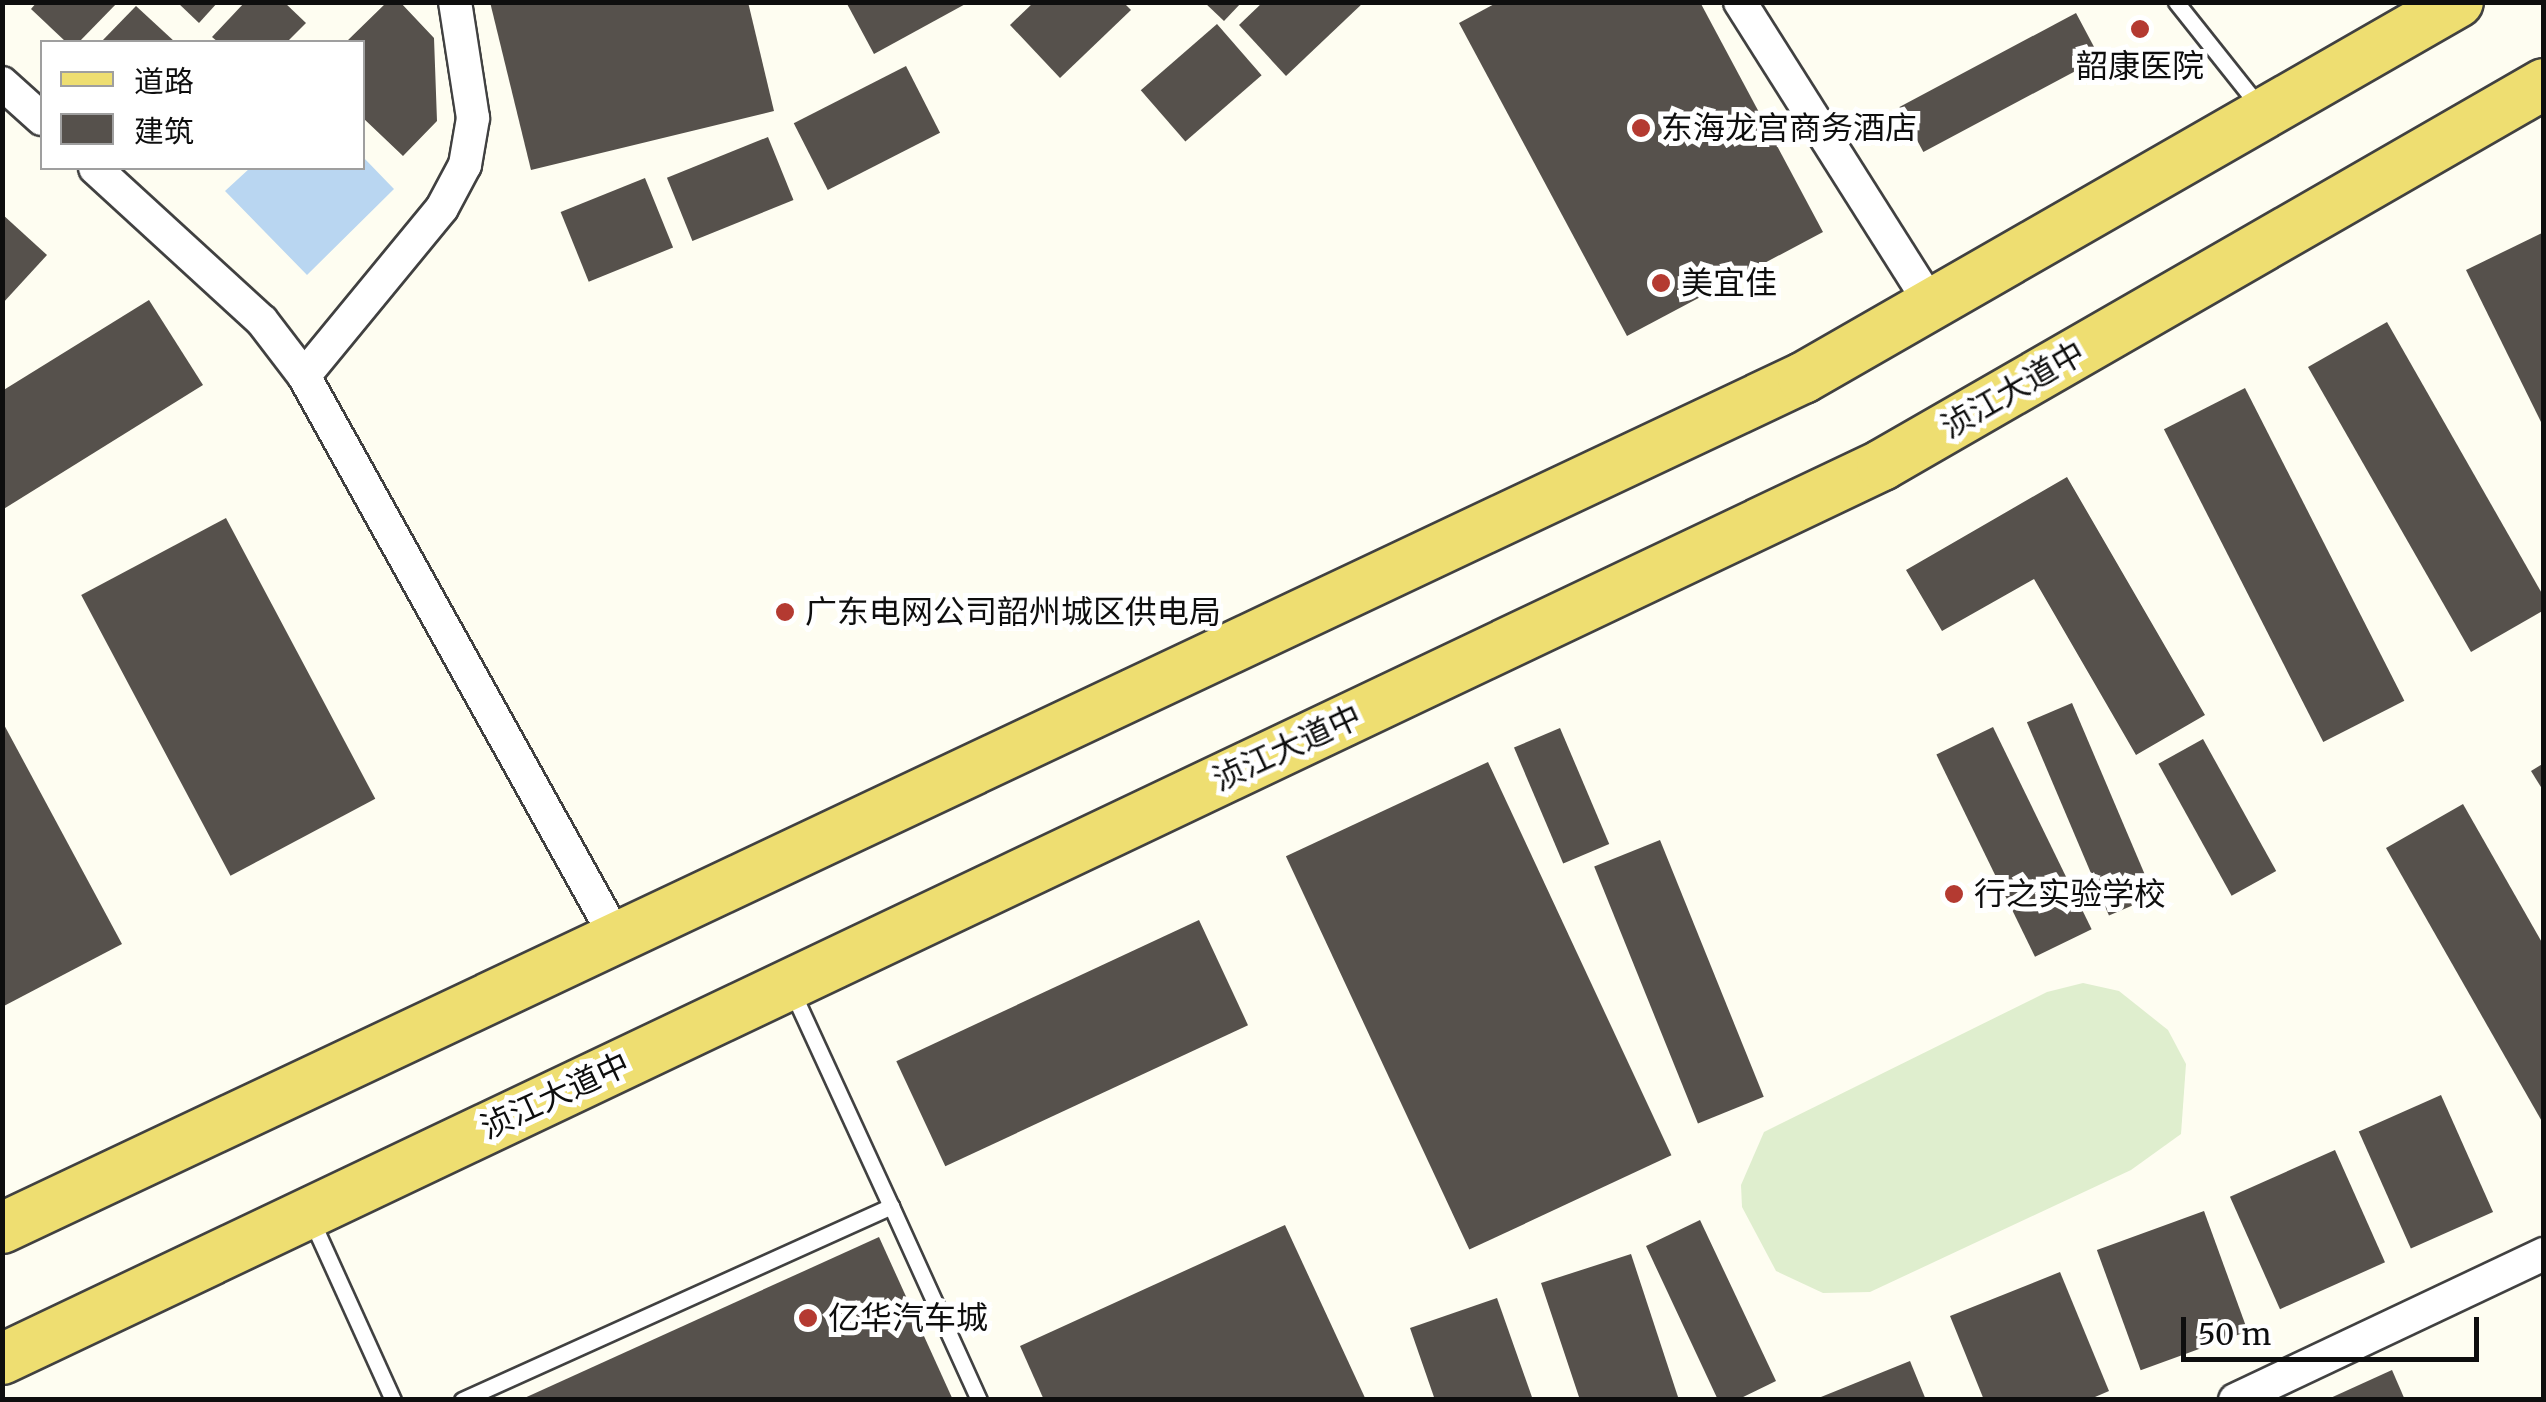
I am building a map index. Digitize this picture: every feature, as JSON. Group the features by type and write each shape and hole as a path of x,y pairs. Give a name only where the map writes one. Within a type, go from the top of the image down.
{"main road":[{"path":"2,1228 1804,378 2458,2"},
{"name":"浈江大道中","path":"2,1360 1882,465 2544,84"}],"street":[{"path":"304,376 442,208 465,165 473,118 455,2"},
{"path":"1740,2 1931,304"},
{"path":"2,82 40,117"},
{"path":"97,170 262,321 304,376 616,937"},
{"path":"2235,1400 2544,1254"}],"lane":[{"path":"2176,2 2264,113"},
{"path":"789,985 979,1400"},
{"path":"462,1400 890,1206"},
{"path":"308,1214 393,1400"}],"green space":[{"path":"2083,983 2119,991 2168,1030 2186,1064 2181,1134 2131,1170 1870,1292 1823,1293 1776,1271 1742,1207 1741,1185 1764,1132 2047,992"}],"water":[{"path":"365,159 394,189 307,275 225,191 248,170 365,170"}],"building":[{"path":"37,2 118,2 81,40 64,40 31,9"},
{"path":"177,2 218,2 199,23"},
{"path":"245,2 284,2 306,23 289,40 212,37"},
{"path":"387,2 400,2 434,38 437,121 403,156 365,120 365,40 348,40"},
{"path":"490,2 748,2 774,111 531,170"},
{"path":"846,2 969,2 874,54"},
{"path":"1034,2 1123,2 1131,10 1060,78 1010,25"},
{"path":"1204,2 1242,2 1224,21"},
{"path":"1263,2 1364,2 1286,76 1239,25"},
{"name":"东海龙宫商务酒店","path":"1498,2 1700,2 1823,232 1627,336 1459,23"},
{"path":"136,6 173,40 103,40"},
{"path":"2076,13 2100,58 1923,152 1899,107"},
{"path":"1217,24 1262,75 1185,142 1141,90"},
{"path":"906,66 940,133 828,190 794,123"},
{"path":"768,137 793,200 692,241 667,178"},
{"path":"645,178 673,248 589,282 561,212"},
{"path":"2,214 47,255 2,304"},
{"path":"2544,232 2544,428 2466,270"},
{"path":"149,300 203,385 2,510 2,391"},
{"path":"2387,322 2544,597 2544,610 2471,652 2308,367"},
{"path":"2245,388 2404,701 2323,742 2164,429"},
{"path":"2067,477 2205,715 2136,755 2034,579 1942,631 1906,570"},
{"path":"226,518 375,799 230,876 81,595"},
{"path":"2072,703 2154,896 2109,915 2027,722"},
{"path":"2,721 122,944 2,1007"},
{"path":"1993,727 2092,929 2035,957 1936,755"},
{"path":"1560,728 1609,844 1563,864 1514,748"},
{"path":"2203,739 2276,871 2232,896 2158,764"},
{"path":"1488,762 1671,1155 1469,1250 1286,856"},
{"path":"2544,763 2544,792 2531,771"},
{"path":"2463,804 2544,946 2544,1125 2386,848"},
{"path":"1660,840 1764,1097 1698,1123 1594,867"},
{"path":"1199,920 1248,1025 945,1166 896,1061"},
{"path":"2441,1095 2493,1212 2411,1249 2359,1132"},
{"path":"2335,1150 2385,1262 2280,1309 2230,1197"},
{"path":"2204,1211 2248,1331 2141,1370 2097,1250"},
{"path":"1700,1220 1776,1381 1737,1400 1718,1400 1646,1246"},
{"path":"1285,1225 1366,1400 1044,1400 1020,1346"},
{"name":"亿华汽车城","path":"879,1237 953,1400 520,1400"},
{"path":"1631,1254 1679,1400 1580,1400 1541,1283"},
{"path":"2060,1272 2109,1391 2088,1400 1984,1400 1950,1316"},
{"path":"1497,1298 1533,1400 1435,1400 1410,1328"},
{"path":"1910,1361 1926,1400 1816,1400 1816,1399"},
{"path":"2392,1370 2405,1400 2326,1400"}],"place":[{"name":"韶康医院","path":"2140,29"},
{"name":"东海龙宫商务酒店","path":"1641,128"},
{"name":"美宜佳","path":"1661,283"},
{"name":"广东电网公司韶州城区供电局","path":"785,612"},
{"name":"行之实验学校","path":"1954,894"},
{"name":"亿华汽车城","path":"808,1318"}]}
